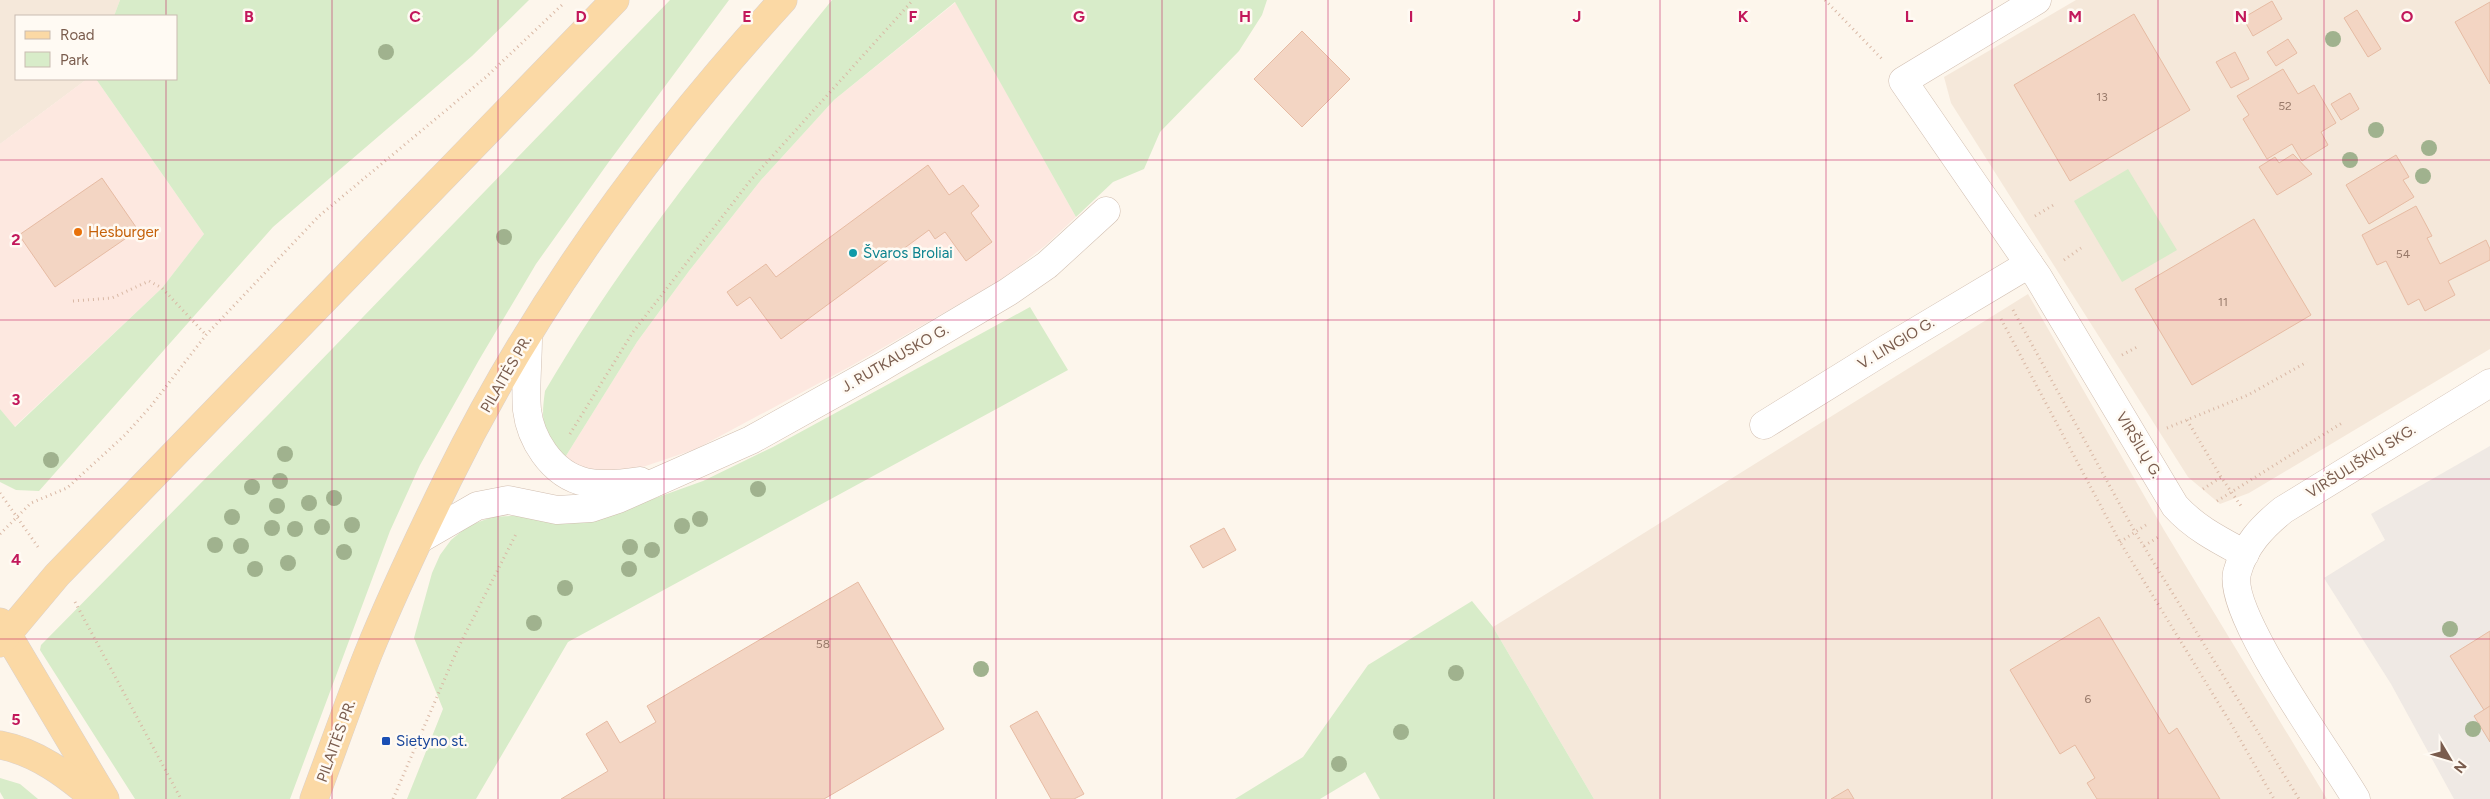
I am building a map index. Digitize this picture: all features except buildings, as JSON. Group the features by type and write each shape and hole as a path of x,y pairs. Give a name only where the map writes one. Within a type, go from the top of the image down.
{"main road":[{"path":"105,799 3,633 615,0"},
{"name":"PILAITĖS PR.","path":"314,799 368,653 420,539 466,446 528,337 558,287 647,162 754,32 784,0"},
{"path":"0,745 24,750 57,769 95,799"}],"street":[{"path":"1903,81 2037,0"},
{"name":"VIRŠILŲ G.","path":"1903,81 2029,264 2175,506 2187,519 2209,535 2245,554"},
{"name":"J. RUTKAUSKO G.","path":"420,539 477,506 508,500 557,510 591,508 618,499 750,440 880,368 1008,292 1048,265 1106,211"},
{"name":"V. LINGIO G.","path":"1764,425 2029,264"},
{"name":"J. RUTKAUSKO G.","path":"528,337 527,410 533,437 552,465 572,480 590,483 620,484 666,478"},
{"name":"VIRŠULIŠKIŲ SKG.","path":"2245,554 2258,531 2283,510 2490,383"},
{"path":"2245,554 2236,575 2240,604 2252,632 2286,690 2356,799"}],"path":[{"path":"0,534 31,503 67,488 125,435 151,406 206,335 320,216 486,77 566,0"},
{"path":"552,465 614,362 669,284 750,181 913,0"},
{"path":"1825,0 1903,81"},
{"path":"73,301 112,298 149,280 162,288 206,335"},
{"path":"1991,286 2144,546 2299,799"},
{"path":"1991,286 2120,542 2233,727 2274,799"},
{"path":"2137,441 2248,395 2307,362"},
{"path":"2187,420 2221,477"},
{"path":"2144,546 2342,423"},
{"path":"0,493 17,515"},
{"path":"393,799 458,648 530,505"},
{"path":"84,615 181,799"}],"shaded area":[{"path":"0,0 120,0 114,15 15,15 15,80 86,80 0,144"},
{"path":"2076,0 2490,0 2490,349 2249,493 2220,504 2188,477 1951,103 1944,77"},
{"path":"956,2 1076,217 1046,245 1003,279 851,366 696,449 628,472 586,473 564,459 637,342 689,271 761,180 834,100"},
{"path":"86,80 97,80 204,234 162,288 14,427 0,409 0,144"},
{"path":"2028,294 2164,530 2327,799 1594,799 1493,627"},
{"path":"2490,446 2490,799 2454,799 2391,684 2324,578 2385,540 2371,514"}],"green space":[{"path":"120,0 529,0 472,56 273,227 39,491 16,490 0,482 0,409 15,427 162,288 204,234 97,80 178,80 178,15 114,15"},
{"path":"670,0 729,0 536,264 420,465 390,531 290,799 135,799 40,650 41,645 271,412"},
{"path":"832,0 1267,0 1262,15 1239,51 1160,132 1144,169 1113,182 1076,217 955,2 834,100 761,180 689,271 637,342 564,459 545,427 543,412 545,391 577,339 645,239 718,142"},
{"path":"2128,169 2177,250 2122,282 2074,201"},
{"path":"1030,307 1068,370 568,642 476,799 407,799 443,709 414,638 432,573 440,555 451,540 468,526 492,517 625,509 703,481 773,447"},
{"path":"1472,601 1493,627 1594,799 1380,799 1365,772 1320,799 1235,799 1303,757 1368,665"},
{"path":"0,778 20,784 38,799 4,799 0,792"}],"place":[{"name":"Hesburger","path":"78,232"},
{"name":"Švaros Broliai","path":"853,253"},
{"name":"Sietyno st.","path":"386,741"}]}
